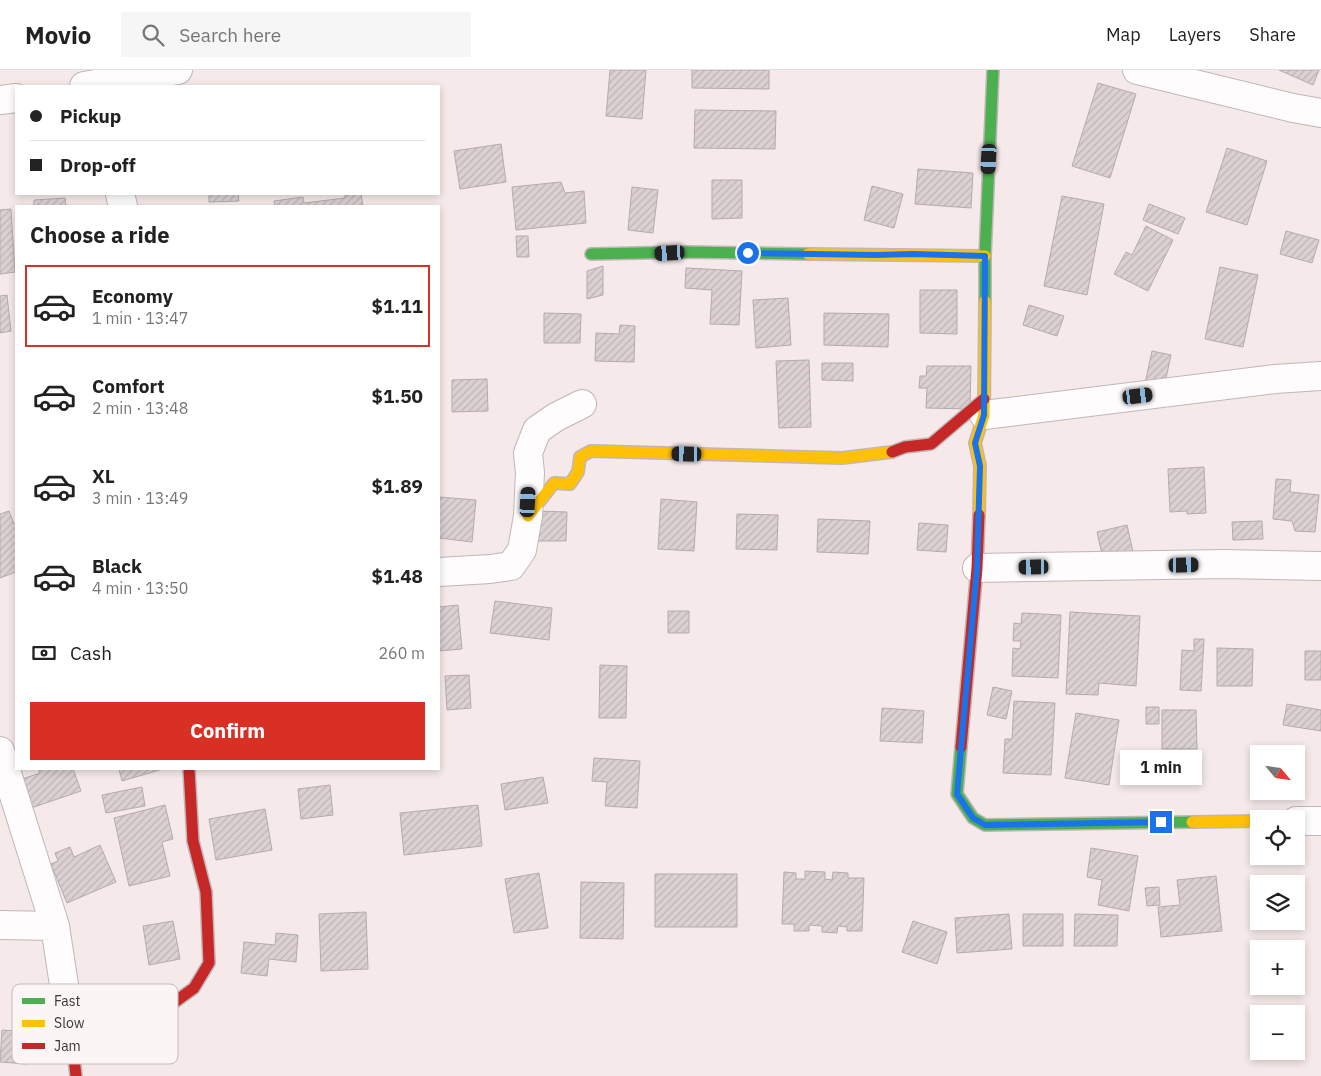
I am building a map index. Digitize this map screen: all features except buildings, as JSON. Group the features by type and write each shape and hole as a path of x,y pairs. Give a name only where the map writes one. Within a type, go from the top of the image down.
{"street":[{"path":"96,85 178,70"},
{"path":"993,70 985,256 984,407 975,443 980,466 977,568 957,794 973,818 985,825 1250,821"},
{"path":"1137,70 1293,108 1321,113"},
{"path":"0,100 15,98"},
{"path":"590,254 686,252 985,256"},
{"path":"528,516 554,483 570,484 578,475 580,457 591,451 842,458 890,453 905,447 930,444 984,407 1321,376"},
{"path":"440,572 511,566 522,550 528,516 530,473 528,452 536,430 582,404"},
{"path":"977,568 1225,564 1321,566"},
{"path":"0,751 55,926 64,984"},
{"path":"178,1000 194,988 209,964 206,892 193,841 189,770"},
{"path":"1305,821 1321,821"},
{"path":"0,925 55,926"}],"traffic: fast":[{"path":"985,301 985,256 993,70"},
{"path":"591,254 687,252 808,254"},
{"path":"961,747 957,794 973,818 985,825 1192,822"}],"traffic: slow":[{"path":"808,254 985,256"},
{"path":"979,515 980,466 975,443 984,415 985,301"},
{"path":"528,516 554,483 570,484 578,472 580,457 591,451 842,458 892,452"},
{"path":"1192,822 1250,821"}],"traffic: jam":[{"path":"892,452 905,447 931,444 984,399"},
{"path":"961,747 977,568 979,515"},
{"path":"178,1000 194,988 209,963 206,892 193,841 189,770"},
{"path":"75,1064 76,1076"}],"route":[{"path":"748,253 985,256 984,415 975,443 980,466 977,568 957,794 973,818 985,825 1161,822"}]}
